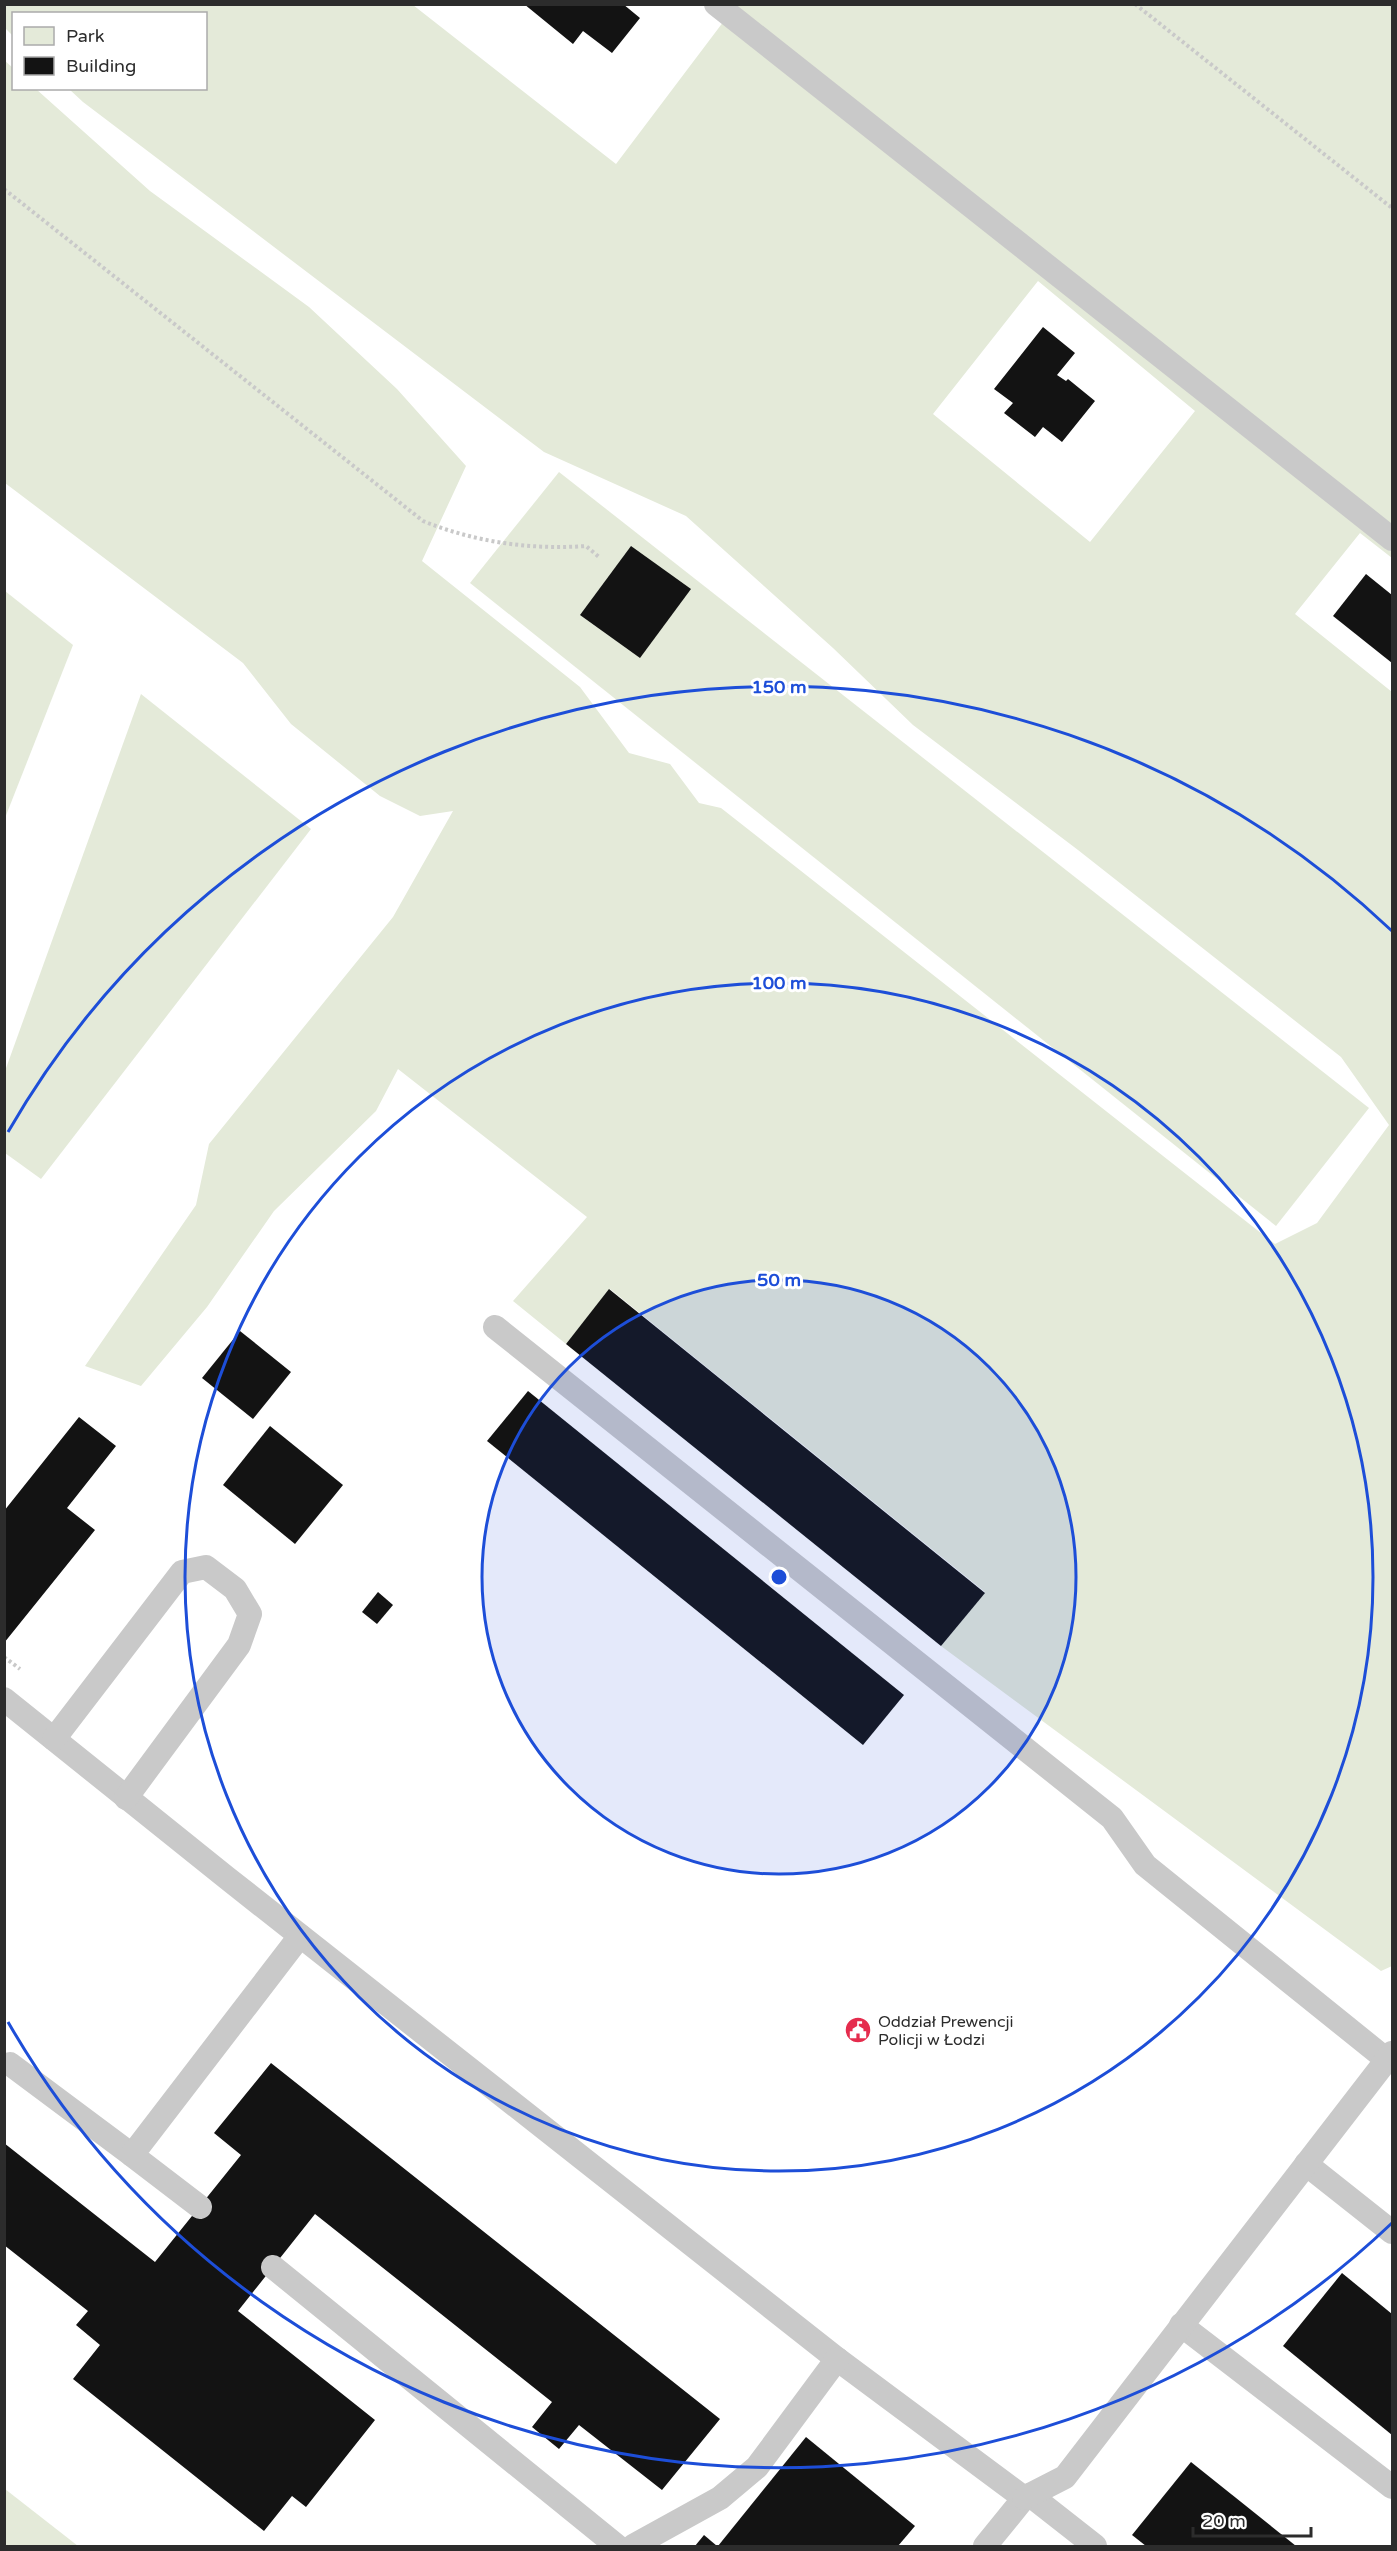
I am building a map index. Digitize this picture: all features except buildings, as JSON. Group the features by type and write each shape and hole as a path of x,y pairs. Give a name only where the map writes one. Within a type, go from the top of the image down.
{"lane":[{"path":"716,4 1392,539"},
{"path":"495,1327 1112,1818 1145,1865 1390,2056 1065,2476 1027,2497 986,2547"},
{"path":"54,1739 182,1572 206,1567 235,1589 250,1614 239,1645 126,1798"},
{"path":"4,1699 300,1936 837,2359 1095,2547"},
{"path":"132,2155 300,1936"},
{"path":"10,2064 200,2207"},
{"path":"1306,2164 1392,2232"},
{"path":"273,2267 617,2547"},
{"path":"1181,2325 1392,2487"},
{"path":"633,2547 720,2499 757,2467 837,2359"}],"path":[{"path":"1135,4 1392,208"},
{"path":"4,189 423,521 455,534 544,549 586,546 599,558"}],"green space":[{"path":"5,5 413,5 616,164 736,5 1392,5 1392,558 1360,533 1295,614 1392,692 1392,1966 1381,1971 941,1646 985,1592 610,1289 566,1344 513,1301 587,1217 398,1069 376,1111 274,1211 207,1307 141,1386 85,1366 196,1205 209,1144 393,917 453,811 420,816 380,796 291,724 243,663 5,483 4,60 12,67 12,90 37,90 150,191 309,307 397,389 466,466 422,561 580,687 629,753 670,764 699,803 721,808 1275,1244 1317,1223 1389,1125 1341,1057 1078,850 913,725 833,648 686,516 544,452 70,90 207,90 207,12 12,12 12,35 5,28","holes":["1038,281 1195,411 1090,542 933,414"]},
{"path":"559,472 1369,1108 1276,1226 470,583"},
{"path":"5,591 73,645 5,818"},
{"path":"141,694 311,829 41,1179 5,1153 5,1071"},
{"path":"5,2489 78,2546 5,2546"}],"place":[{"name":"Oddział Prewencji Policji w Łodzi","path":"858,2030"}]}
